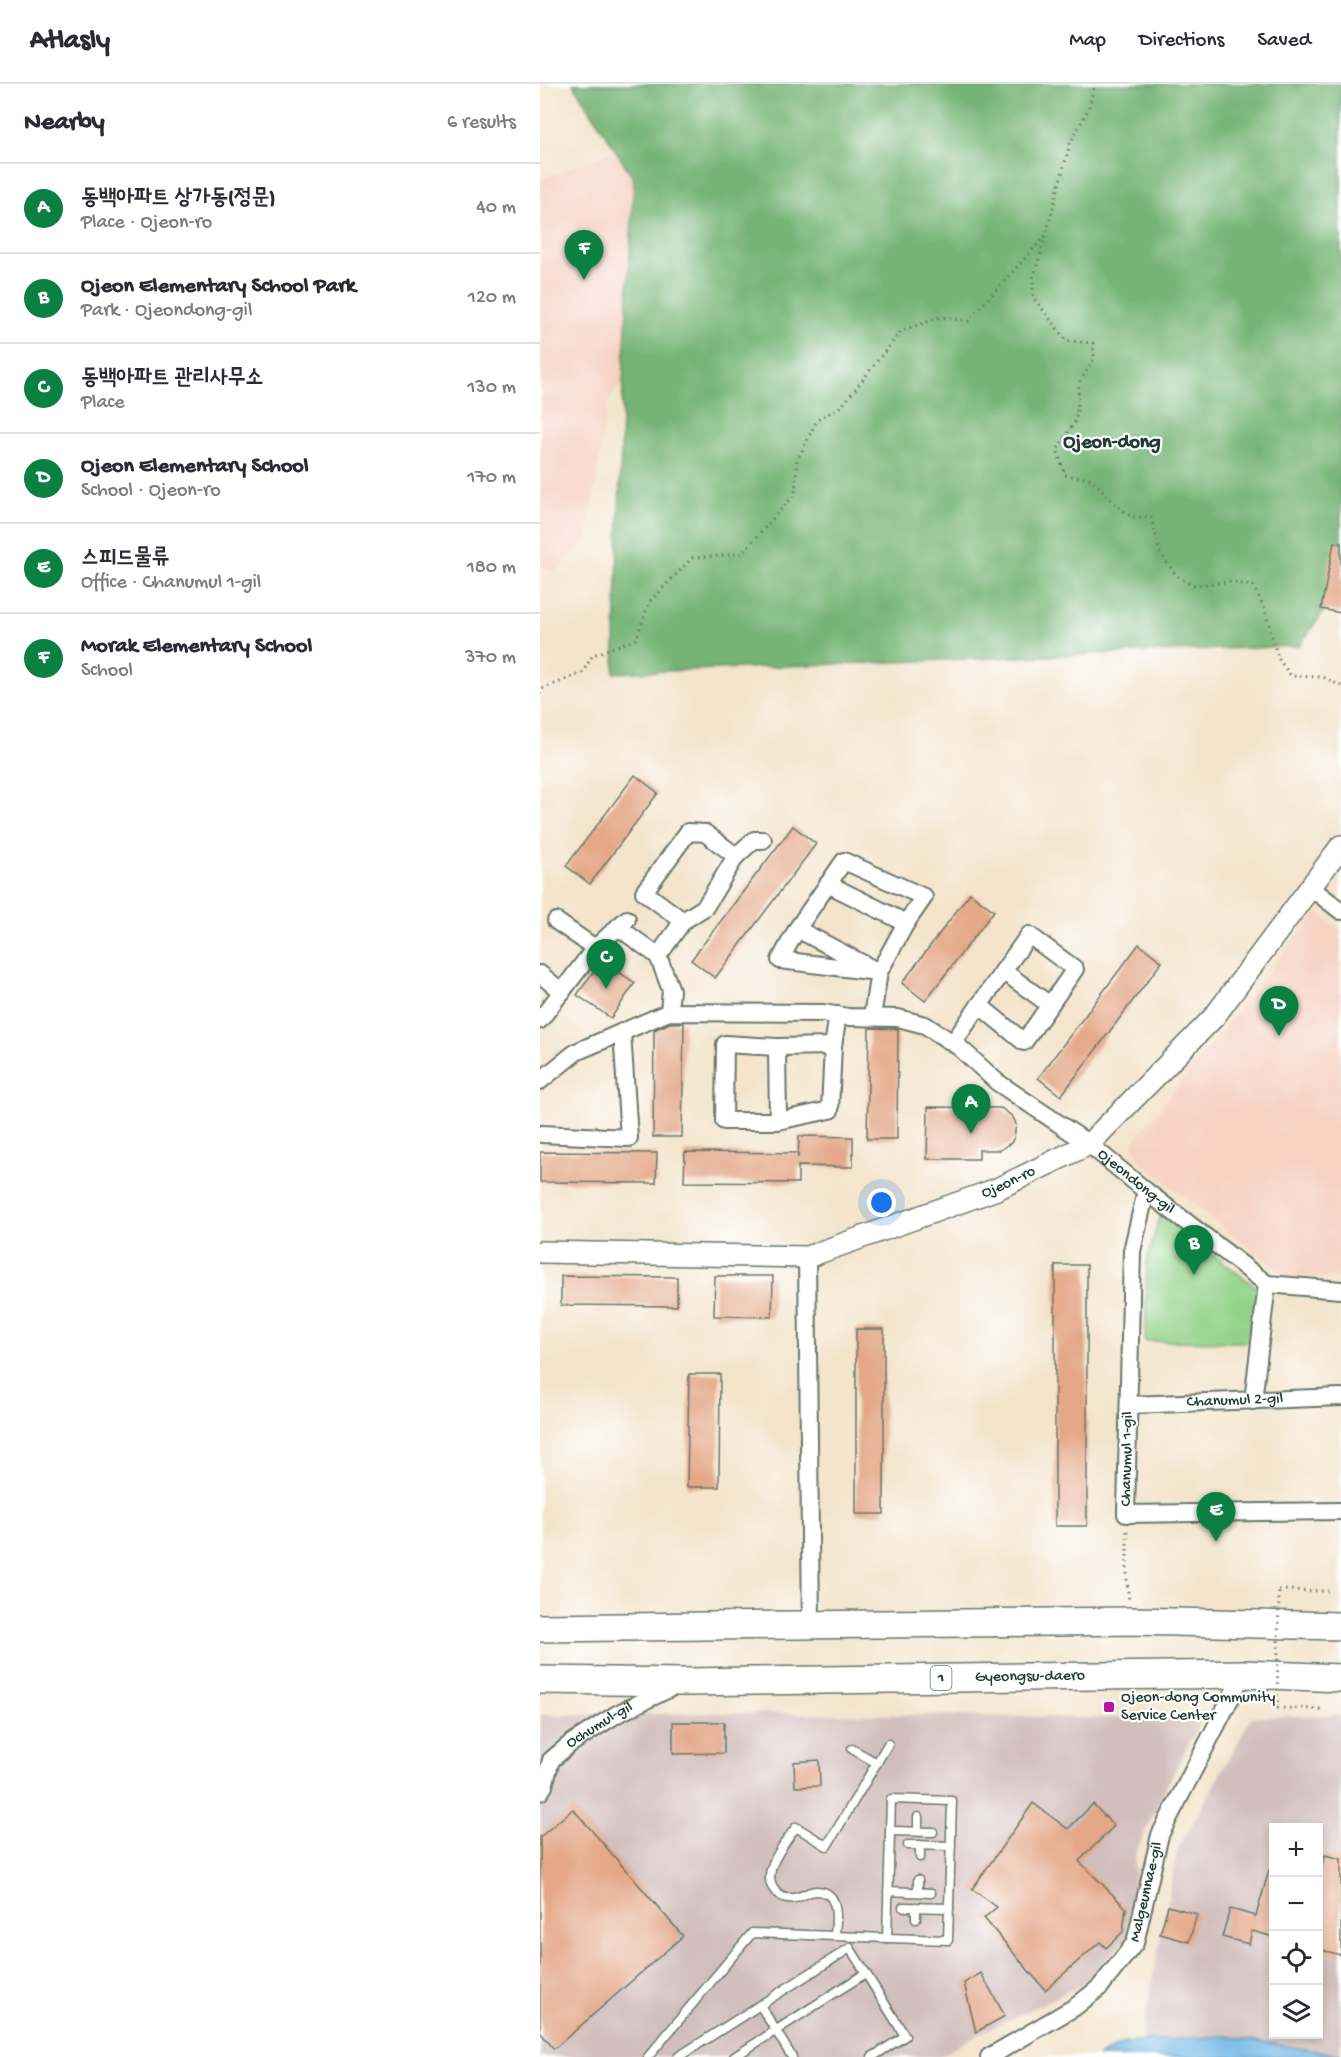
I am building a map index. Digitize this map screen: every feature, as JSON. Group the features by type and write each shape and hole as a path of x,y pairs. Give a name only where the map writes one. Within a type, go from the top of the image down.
{"main road":[{"path":"540,1628 1132,1621 1341,1626"},
{"name":"Gyeongsu-daero","path":"540,1680 684,1682 1243,1674 1341,1678"}],"street":[{"path":"683,921 644,892 688,832 705,833 736,856"},
{"path":"658,956 683,921 705,907 736,856 754,840 763,840"},
{"name":"Ojeon-ro","path":"540,1252 807,1257 997,1188 1089,1144 1214,1017 1341,846"},
{"path":"872,1017 879,972 906,923 924,897 844,861 797,928 780,960 879,972"},
{"path":"828,884 906,923"},
{"path":"1310,887 1341,911"},
{"path":"556,921 595,948"},
{"path":"540,1020 595,948 622,923 658,956 671,990 669,1012 576,1052 540,1081"},
{"path":"797,928 879,972"},
{"path":"953,1043 979,1005 1029,935 1075,969 1024,1042 979,1005"},
{"path":"1003,971 1050,1005"},
{"path":"540,974 562,992"},
{"name":"Ojeondong-gil","path":"669,1012 823,1013 898,1018 925,1024 953,1043 997,1082 1089,1144 1267,1284"},
{"path":"833,1046 777,1047 724,1044 724,1121 778,1121 830,1110 833,1046 838,1015"},
{"path":"541,1134 628,1138 622,1032"},
{"path":"777,1047 778,1121"},
{"name":"Chanumul 1-gil","path":"1146,1191 1132,1251 1126,1514 1341,1511"},
{"path":"807,1257 811,1626"},
{"path":"1253,1401 1267,1284 1341,1290"},
{"name":"Chanumul 2-gil","path":"1129,1405 1341,1397"},
{"name":"Malgeunnae-gil","path":"989,2057 1075,2007 1100,1987 1135,1943 1160,1835 1243,1674"},
{"name":"Ochumul-gil","path":"540,1792 544,1786 551,1760 570,1744 617,1714 684,1682"}],"lane":[{"path":"835,1936 837,1910 832,1898 817,1891 792,1899 784,1898 772,1888 769,1878 771,1867 795,1827 827,1846 888,1744"},
{"path":"852,1749 877,1763"},
{"path":"648,2057 753,1933 887,1938 948,1940 952,1801 891,1799 887,1938"},
{"path":"918,1818 918,1831"},
{"path":"890,1831 933,1832"},
{"path":"908,1845 951,1846"},
{"path":"920,1845 920,1857"},
{"path":"918,1881 918,1892"},
{"path":"888,1891 931,1893"},
{"path":"903,1907 949,1908"},
{"path":"916,1907 916,1919"},
{"path":"678,2057 850,1948 905,2036 872,2057"},
{"path":"734,2057 866,1973"},
{"path":"760,2005 792,2057"}],"path":[{"path":"1095,84 1088,111 1070,143 1033,278 1033,297 1068,341 1093,343 1094,359 1079,383 1076,420 1057,450 1065,475 1092,479 1131,517 1151,518 1160,553 1176,575 1192,585 1231,582 1253,586 1264,607 1278,658 1290,676 1323,677 1341,686"},
{"path":"540,694 542,689 582,673 593,655 636,639 650,601 692,558 741,554 795,494 797,461 817,420 842,406 902,331 941,317 968,321 1046,235"},
{"path":"1126,1514 1127,1582 1132,1621"},
{"path":"1322,1709 1277,1708 1279,1590 1328,1591"}],"shaded area":[{"path":"617,149 634,179 623,381 609,400 586,540 555,571 540,566 540,180"},
{"path":"1316,911 1341,931 1341,1277 1286,1276 1140,1162 1133,1142"},
{"path":"764,1713 1109,1718 1203,1717 1168,1783 1136,1852 1128,1938 1081,1985 973,2037 939,2057 540,2057 540,1715"},
{"path":"1341,1715 1341,2057 1138,2057 1177,1851 1252,1717"}],"green space":[{"path":"573,84 1341,84 1341,587 1299,646 614,673 623,381 634,179"},
{"path":"1160,1215 1260,1290 1251,1342 1145,1341 1147,1261"}],"water":[{"path":"1225,2036 1341,2055 1341,2057 1097,2057 1124,2043"}],"building":[{"path":"1334,542 1341,543 1341,613 1321,609"},
{"path":"635,775 658,793 590,884 566,866"},
{"path":"793,826 816,844 715,978 691,960"},
{"path":"970,893 994,911 925,1001 902,983"},
{"path":"1139,944 1162,962 1061,1096 1038,1078"},
{"path":"601,960 635,983 611,1018 577,995"},
{"path":"670,1023 684,1023 682,1137 653,1137 654,1030"},
{"path":"869,1028 898,1029 897,1139 867,1139"},
{"path":"928,1107 1001,1108 1013,1117 1016,1124 1014,1138 1011,1143 1000,1150 979,1150 979,1159 927,1159"},
{"path":"799,1136 853,1137 853,1167 798,1166 798,1183 684,1182 685,1152 798,1153 798,1158"},
{"path":"540,1152 657,1153 656,1183 540,1182"},
{"path":"1055,1265 1087,1265 1087,1526 1055,1526"},
{"path":"561,1276 677,1277 677,1306 561,1305"},
{"path":"715,1276 773,1276 772,1317 714,1316"},
{"path":"856,1329 884,1329 884,1514 856,1514"},
{"path":"689,1374 720,1374 719,1487 687,1487"},
{"path":"673,1722 724,1722 724,1753 673,1754"},
{"path":"819,1760 820,1786 795,1787 794,1762"},
{"path":"1033,1803 1068,1829 1093,1804 1114,1826 1079,1861 1126,1908 1123,1932 1106,1948 1100,1942 1045,1990 984,1918 997,1907 972,1889"},
{"path":"573,1809 683,1936 554,2049 540,2032 540,1837"},
{"path":"1325,1855 1341,1859 1341,1955 1323,1950 1323,1862"},
{"path":"1269,1870 1269,1936 1252,1931 1249,1944 1222,1937 1230,1909 1256,1916"},
{"path":"1168,1906 1197,1914 1189,1942 1160,1934"},
{"path":"981,1973 1005,2016 976,2032 964,1983"}],"place":[{"name":"Morak Elementary School","path":"584,280"},
{"name":"동백아파트 관리사무소","path":"606,989"},
{"name":"Ojeon Elementary School","path":"1279,1036"},
{"name":"동백아파트 상가동(정문)","path":"971,1134"},
{"name":"Ojeon Elementary School Park","path":"1194,1275"},
{"name":"스피드물류","path":"1216,1542"},
{"name":"Ojeon-dong Community Service Center","path":"1109,1707"}],"district":[{"name":"Ojeon-dong","path":"1112,443"}]}
